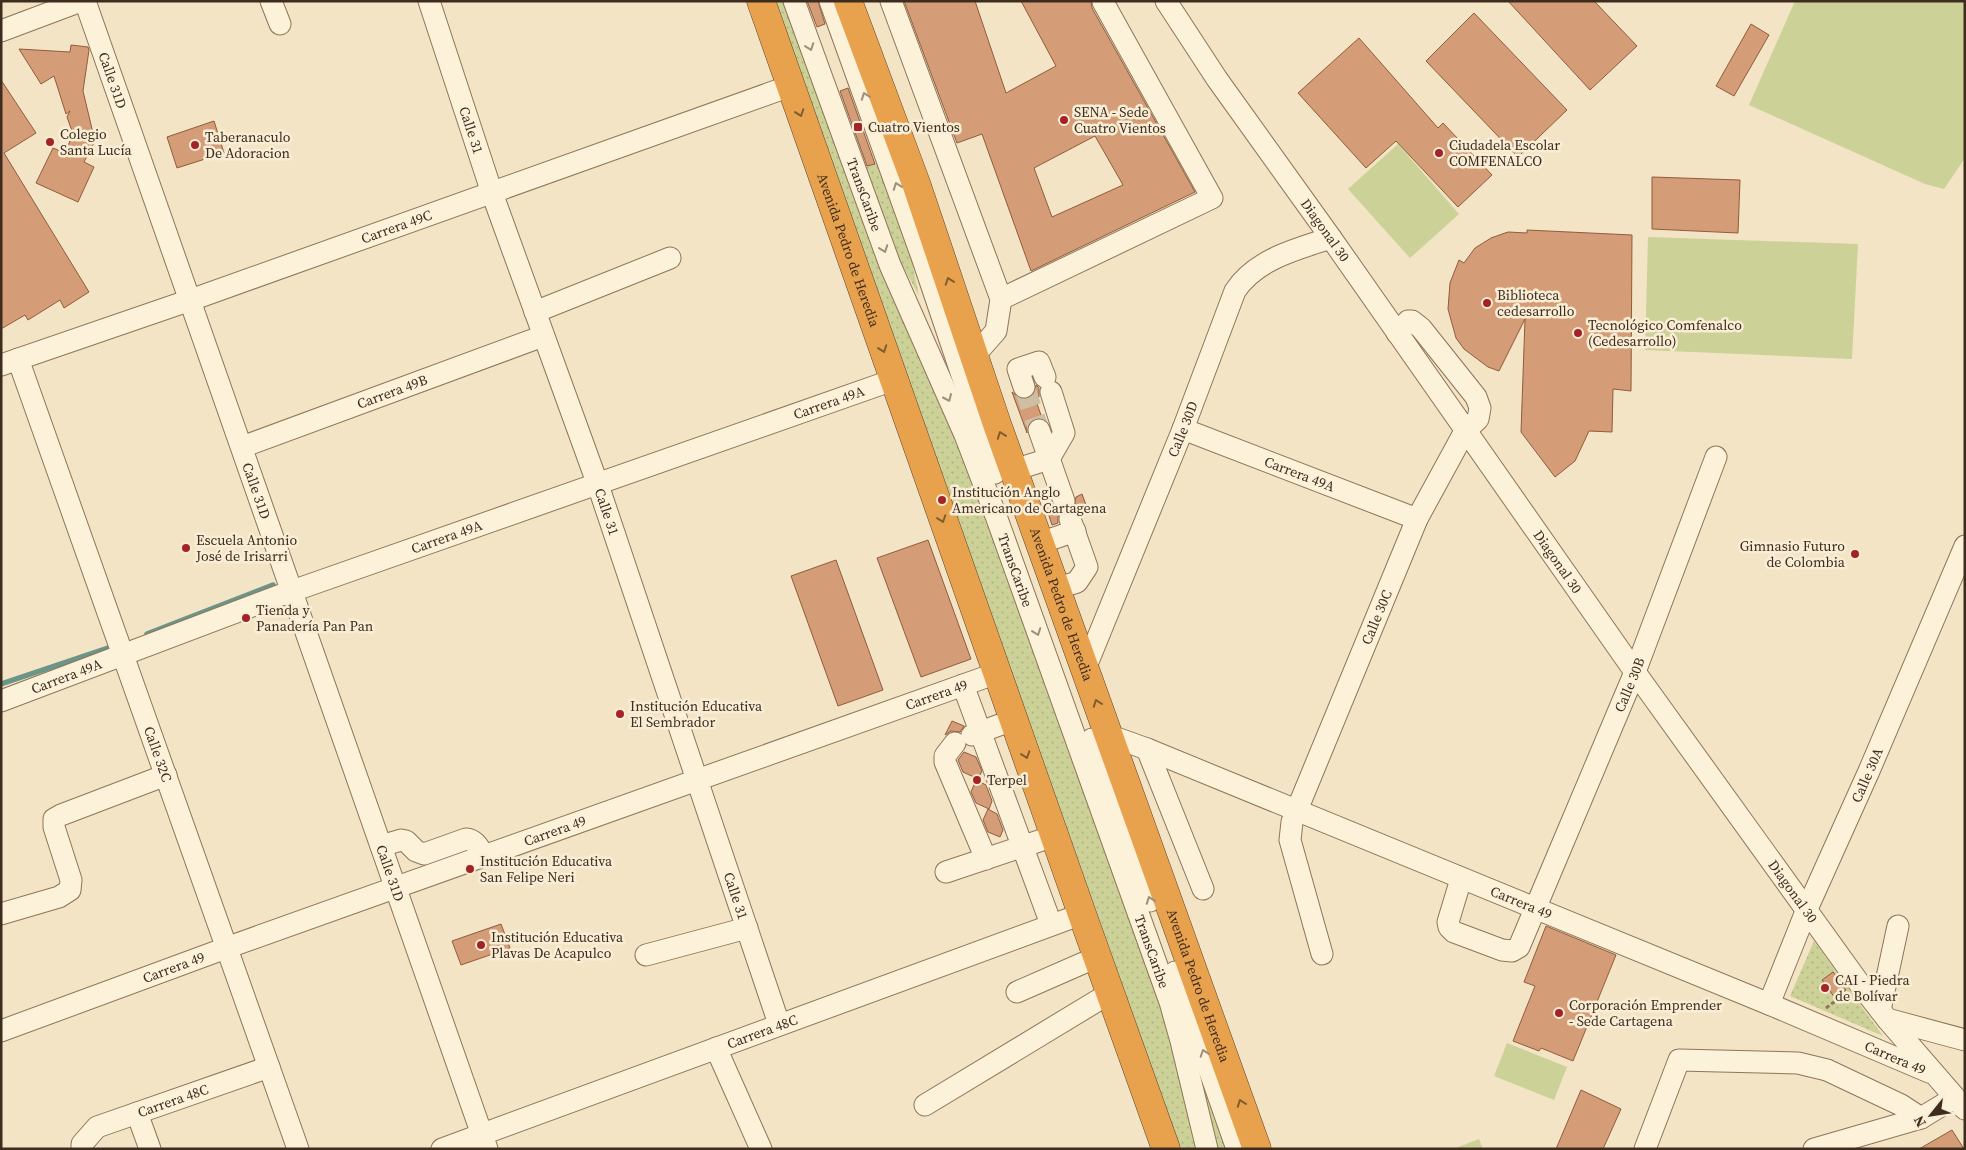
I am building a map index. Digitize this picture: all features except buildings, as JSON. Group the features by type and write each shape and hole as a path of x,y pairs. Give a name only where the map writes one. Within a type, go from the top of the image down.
{"highway":[{"name":"Avenida Pedro de Heredia","path":"761,1 893,380 1166,1149"},
{"name":"Avenida Pedro de Heredia","path":"848,1 917,186 974,356 1056,589 1257,1149"}],"street":[{"path":"1,31 81,1"},
{"name":"Calle 31D","path":"85,1 484,1141"},
{"path":"271,1 280,24"},
{"name":"Calle 31","path":"430,1 492,193 598,485 779,1024"},
{"name":"TransCaribe","path":"794,1 890,265 965,435 1151,947 1182,1041 1207,1149"},
{"name":"TransCaribe","path":"830,1 925,266 988,454 1132,851 1237,1149"},
{"path":"891,1 1001,299 996,331 974,356"},
{"name":"Diagonal 30","path":"1166,1 1217,79 1331,238 1635,672 1883,1014 1959,1103"},
{"path":"1001,299 1212,198 1103,2"},
{"name":"Carrera 49C","path":"10,362 190,300 790,86"},
{"name":"Calle 30D","path":"1085,669 1183,429 1235,291 1252,271 1289,252 1331,238"},
{"path":"535,312 670,258"},
{"name":"Calle 30C","path":"1322,954 1290,840 1292,822 1417,519 1465,431 1478,419 1480,408 1476,397 1421,328 1412,321 1408,321 1397,332"},
{"name":"Carrera 49B","path":"242,447 543,336"},
{"name":"Calle 32C","path":"10,362 123,654 298,1149"},
{"path":"1014,470 1049,459 1064,434 1040,362 1018,370 1024,387"},
{"name":"Carrera 49A","path":"1,701 292,591 893,380"},
{"name":"Carrera 49A","path":"1183,429 1417,519"},
{"path":"1039,430 1087,567 1077,582 1056,589"},
{"name":"Calle 30B","path":"1462,879 1448,922 1449,927 1454,932 1502,950 1512,951 1519,947 1635,672 1716,457"},
{"path":"1040,543 1069,517"},
{"name":"Calle 30A","path":"1769,1004 1806,909 1869,771 1965,546"},
{"name":"Carrera 49","path":"1,1031 226,948 997,673"},
{"path":"963,685 969,737 1022,847 1051,924"},
{"path":"986,859 945,762 945,756 969,737 1014,720"},
{"name":"Carrera 49","path":"1108,735 1147,749 1537,908 1932,1073"},
{"path":"1147,749 1203,889"},
{"path":"1,914 59,897 70,890 71,880 54,827 54,819 166,775"},
{"path":"946,872 1054,836"},
{"path":"381,846 402,840 406,841 416,852 424,854 466,839 476,843 484,856"},
{"name":"Carrera 48C","path":"442,1149 484,1141 779,1024 1082,914"},
{"path":"1898,926 1883,1014 1965,1040"},
{"path":"646,954 747,928"},
{"path":"1017,992 1097,957"},
{"path":"925,1105 1110,993"},
{"path":"716,1048 761,1149"},
{"path":"1644,1149 1679,1060 1798,1062 1827,1070 1901,1105 1921,1118"},
{"name":"Carrera 48C","path":"82,1146 97,1127 269,1067"},
{"path":"1814,1149 1921,1118 1959,1103"},
{"path":"137,1113 150,1149"}],"path":[{"path":"1823,1010 1850,990"}],"green space":[{"path":"772,1 784,1 853,196 987,514 1165,1000 1199,1149 1176,1149 1013,689 952,501"},
{"path":"1795,1 1965,1 1965,158 1944,189 1925,184 1749,105"},
{"path":"1398,144 1459,214 1410,258 1348,189"},
{"path":"882,161 908,242 919,296 893,248 863,168"},
{"path":"1648,237 1858,244 1852,359 1645,350"},
{"path":"1814,941 1883,1036 1790,996"},
{"path":"1190,1040 1229,1149 1217,1149"},
{"path":"1507,1043 1567,1067 1554,1100 1494,1076"},
{"path":"1479,1139 1483,1149 1453,1149"}],"waterway":[{"path":"147,634 273,585"},
{"path":"1,684 114,646"}],"tunnel":[{"path":"1024,387 1039,430"}],"place":[{"name":"SENA - Sede Cuatro Vientos","path":"1064,120"},
{"name":"Cuatro Vientos","path":"858,127"},
{"name":"Colegio Santa Lucía","path":"50,142"},
{"name":"Taberanaculo De Adoracion","path":"195,145"},
{"name":"Ciudadela Escolar COMFENALCO","path":"1439,153"},
{"name":"Biblioteca cedesarrollo","path":"1487,303"},
{"name":"Tecnológico Comfenalco (Cedesarrollo)","path":"1578,333"},
{"name":"Institución Anglo Americano de Cartagena","path":"942,500"},
{"name":"Escuela Antonio José de Irisarri","path":"186,548"},
{"name":"Gimnasio Futuro de Colombia","path":"1855,554"},
{"name":"Tienda y Panadería Pan Pan","path":"246,618"},
{"name":"Institución Educativa El Sembrador","path":"620,714"},
{"name":"Terpel","path":"977,780"},
{"name":"Institución Educativa San Felipe Neri","path":"470,869"},
{"name":"Institución Educativa Plavas De Acapulco","path":"481,945"},
{"name":"CAI - Piedra de Bolívar","path":"1825,988"},
{"name":"Corporación Emprender - Sede Cartagena","path":"1559,1013"}]}
